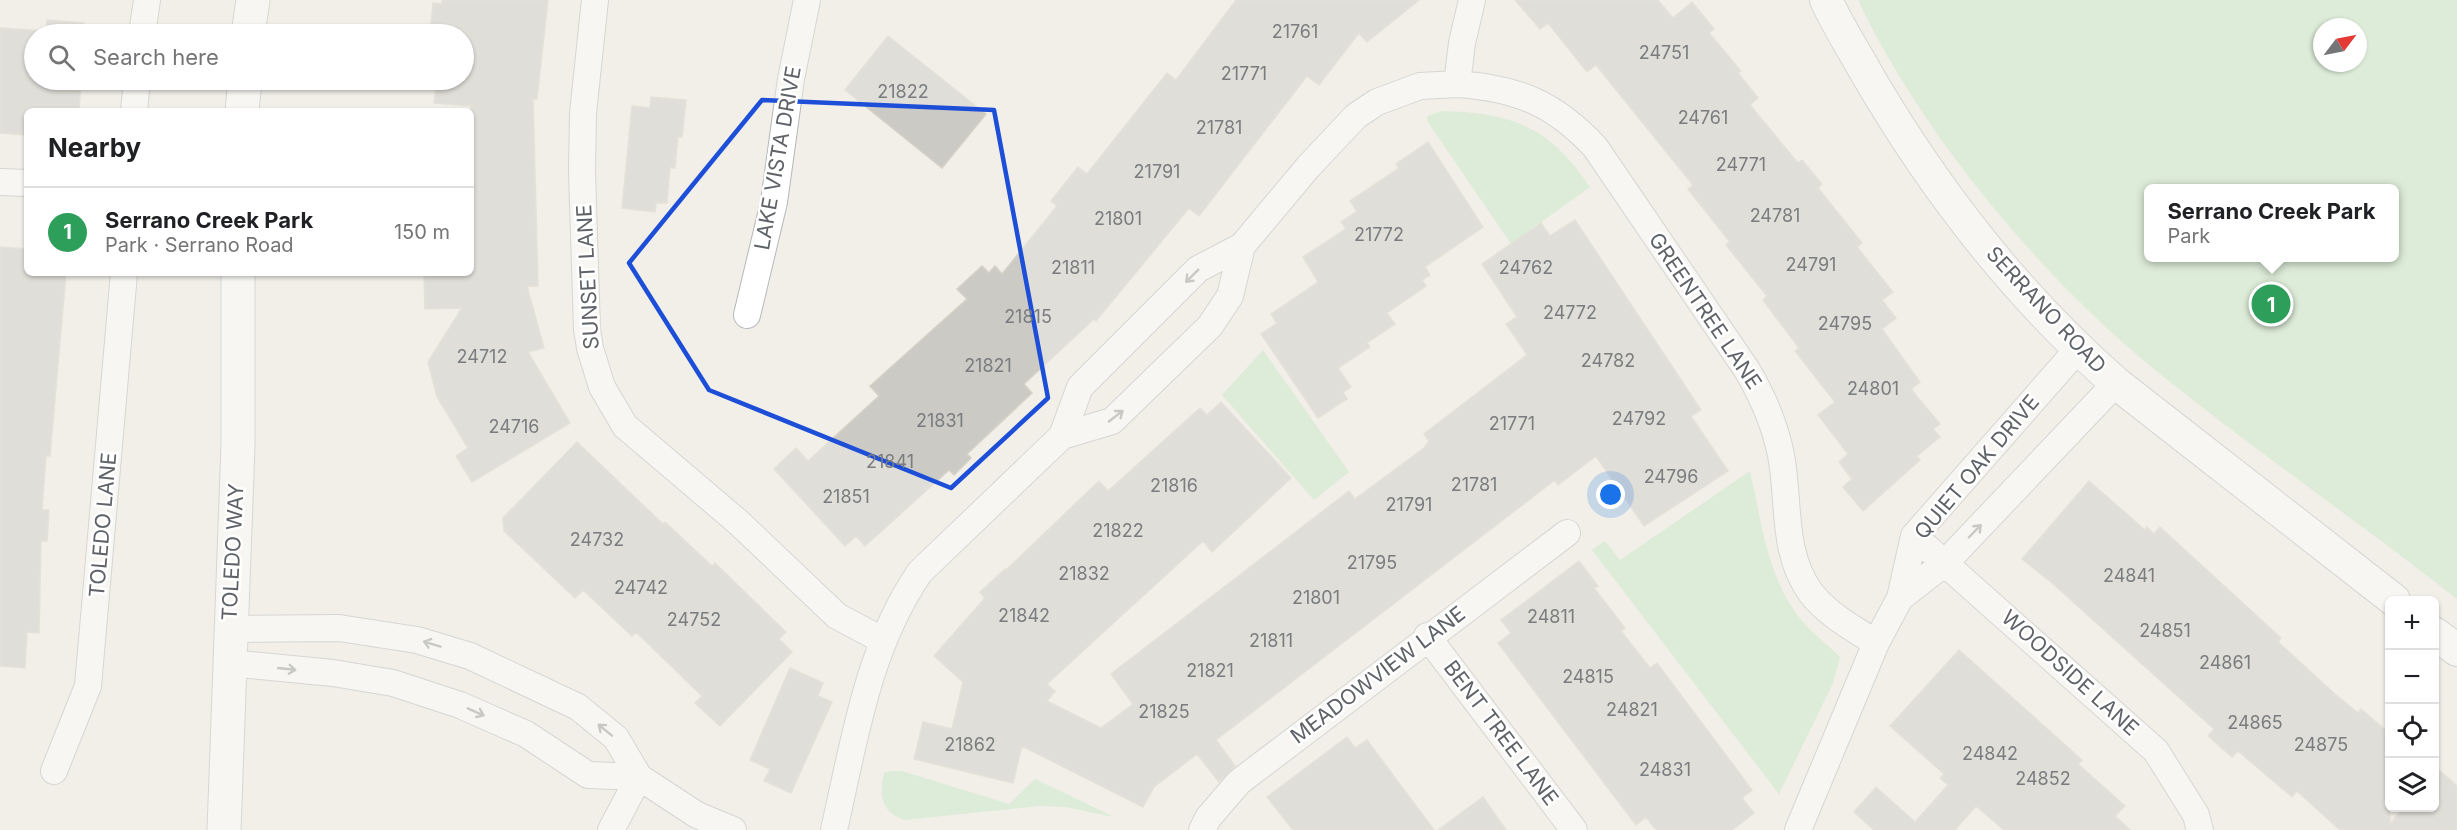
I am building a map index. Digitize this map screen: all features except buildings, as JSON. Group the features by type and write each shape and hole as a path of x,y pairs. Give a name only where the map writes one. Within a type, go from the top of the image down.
{"main road":[{"path":"249,24 253,0"},
{"path":"242,108 244,90"},
{"name":"TOLEDO WAY","path":"224,830 229,629 238,445 238,276"}],"street":[{"path":"143,24 147,0"},
{"name":"SUNSET LANE","path":"595,0 584,113 582,171 587,329 590,348 602,387 625,426 641,442 738,522 837,615 882,640"},
{"name":"LAKE VISTA DRIVE","path":"747,315 774,202 791,79 807,0"},
{"path":"1457,84 1462,43 1472,0"},
{"name":"SERRANO ROAD","path":"1826,0 1883,102 1938,186 2003,268 2078,349 2116,382 2389,596"},
{"name":"GREENTREE LANE","path":"1242,246 1308,167 1356,116 1377,102 1420,86 1457,84 1500,88 1548,106 1595,147 1748,370 1763,398 1781,456 1791,550 1799,573 1811,593 1830,612 1876,643"},
{"path":"134,108 136,90"},
{"path":"0,182 24,183"},
{"path":"1062,435 1112,421 1210,326 1230,296 1242,246"},
{"path":"834,830 882,640 904,595 920,572 1062,435 1080,387 1198,269 1242,246"},
{"name":"TOLEDO LANE","path":"54,771 88,686 97,606 124,276"},
{"name":"QUIET OAK DRIVE","path":"1798,830 1876,643 1900,598 1914,536 2078,349"},
{"name":"QUIET OAK DRIVE","path":"1900,598 1945,562 2116,382"},
{"name":"MEADOWVIEW LANE","path":"1202,830 1208,818 1239,782 1427,636 1567,533"},
{"name":"WOODSIDE LANE","path":"1914,536 2156,751 2196,815 2200,830"},
{"path":"229,629 339,628 417,640 470,656 578,707 615,738 639,777 697,815 733,830"},
{"name":"BENT TREE LANE","path":"1427,636 1574,830"},
{"path":"2439,637 2457,650"},
{"path":"229,663 333,673 393,683 460,705 526,734 588,775 639,777"},
{"path":"611,830 639,777"}],"highlighted area":[{"path":"762,100 994,110 1048,398 951,488 709,390 629,263"}],"green space":[{"path":"1858,0 2457,0 2457,599 2191,399 2111,332 2027,246 1949,151 1884,50"},
{"path":"1442,111 1490,115 1528,127 1560,150 1590,187 1511,244 1428,122 1427,116"},
{"path":"1263,350 1349,472 1314,500 1222,395"},
{"path":"1750,471 1768,550 1781,588 1803,622 1840,657 1833,683 1779,794 1592,550 1605,541 1620,560"},
{"path":"902,771 1009,804 1035,779 1114,817 1065,807 1039,806 904,820 890,812 883,802 884,773"}],"place":[{"name":"Serrano Creek Park","path":"2271,304"}]}
